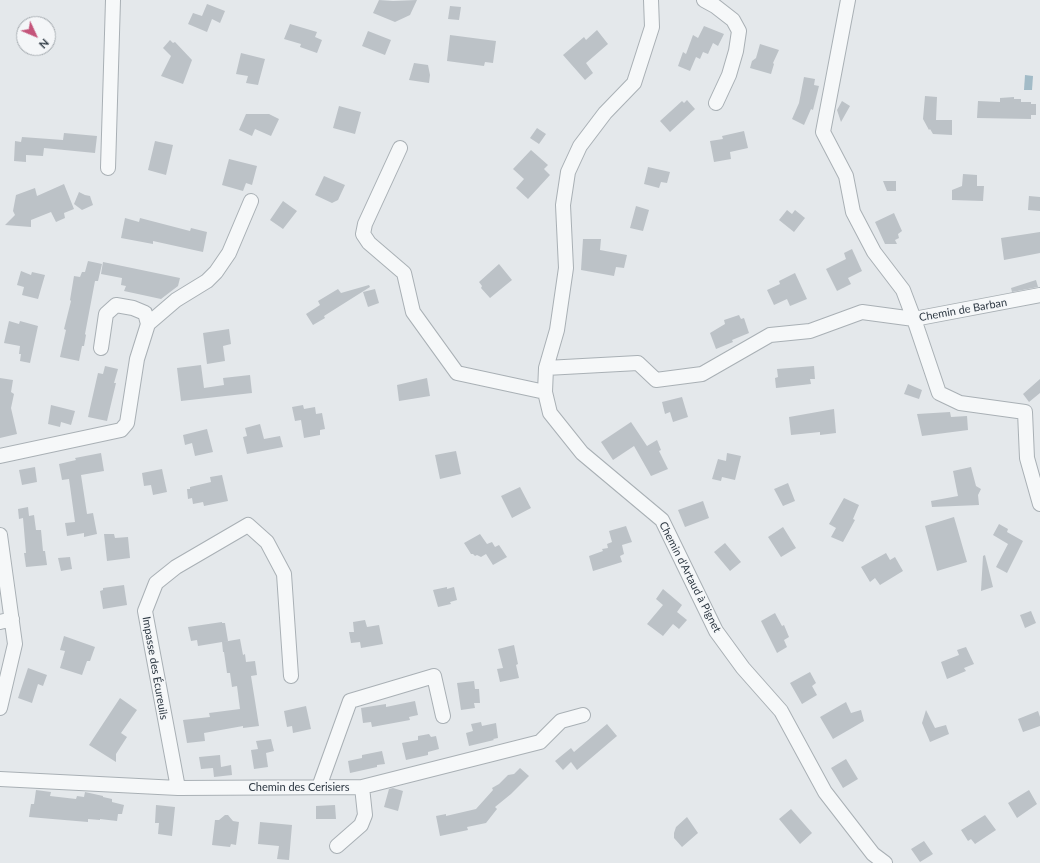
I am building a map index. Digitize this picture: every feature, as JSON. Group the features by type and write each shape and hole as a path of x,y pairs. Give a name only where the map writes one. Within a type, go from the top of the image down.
{"street":[{"path":"108,168 113,0"},
{"name":"Chemin d'Artaud à Pignet","path":"651,0 652,27 634,83 605,113 580,146 568,172 563,205 566,268 557,330 546,368 545,392 550,413 582,453 662,520 716,632 743,668 781,711 825,792 873,854 885,863"},
{"path":"704,0 715,6 733,20 739,31 736,51 729,75 716,102"},
{"path":"848,0 823,132 846,176 853,212 874,252 903,290 939,392 960,403 1025,412 1027,458 1040,504"},
{"path":"400,148 365,224 363,234 369,243 404,273 414,312 457,373 545,392"},
{"path":"0,456 122,430 127,423 137,359 148,324 176,300 207,281 216,272 229,253 251,201"},
{"name":"Chemin de Barban","path":"546,368 638,363 656,380 702,374 770,335 810,331 862,312 914,319 1040,295"},
{"path":"101,348 106,314 116,305 133,308 145,313 148,324"},
{"name":"Impasse des Écureuils","path":"178,788 145,612 156,583 176,567 248,525 267,542 284,574 291,676"},
{"path":"0,535 6,621 15,644 0,708"},
{"path":"319,787 350,701 434,676 443,716"},
{"name":"Chemin des Cerisiers","path":"0,779 178,788 362,787 540,742 561,721 583,715"},
{"path":"337,846 361,825 365,815 362,787"}],"water":[{"path":"1025,75 1033,76 1032,90 1024,90"}],"building":[{"path":"379,0 417,0 410,15 395,22 373,13"},
{"path":"207,4 225,11 220,23 212,19 207,32 188,24 193,13 202,16"},
{"path":"450,6 461,7 459,20 448,19"},
{"path":"290,24 317,32 315,37 322,40 317,53 300,47 301,44 284,39"},
{"path":"704,26 724,34 718,46 713,43 708,54 703,52 700,59 696,57 690,71 678,66 683,52 686,54 693,35 698,38"},
{"path":"597,30 608,44 586,63 593,73 585,80 563,55 584,37 586,40"},
{"path":"368,31 391,40 385,55 362,46"},
{"path":"450,35 496,41 493,63 485,62 484,66 447,61"},
{"path":"170,40 173,43 175,42 192,60 183,84 161,76 171,56 163,48"},
{"path":"760,44 779,50 773,63 771,74 750,68 752,61 756,58"},
{"path":"241,53 265,59 258,85 246,83 248,76 236,74"},
{"path":"414,63 428,65 430,75 429,83 409,80"},
{"path":"804,77 815,79 814,85 819,86 813,110 811,109 804,125 792,119 799,103"},
{"path":"925,96 937,97 936,120 952,120 952,135 933,134 930,129 929,130 923,119"},
{"path":"1014,97 1014,99 1021,99 1021,102 1031,102 1031,104 1036,104 1036,115 1031,115 1031,119 977,118 978,101 1000,102 1000,98"},
{"path":"687,100 695,109 670,132 660,121 682,101 684,103"},
{"path":"842,101 850,106 841,122 837,110"},
{"path":"339,106 361,112 355,134 333,128"},
{"path":"246,114 269,114 279,119 271,136 255,129 252,136 239,130"},
{"path":"537,128 546,134 539,144 530,138"},
{"path":"744,131 748,148 730,152 731,159 714,162 710,141 723,139 722,136"},
{"path":"64,133 97,136 95,153 44,148 43,156 26,155 26,162 14,161 15,141 21,142 22,137 63,140"},
{"path":"155,141 173,145 166,175 148,170"},
{"path":"531,150 548,165 544,169 550,175 528,199 516,188 524,179 513,169"},
{"path":"229,159 257,166 252,185 246,183 243,191 222,185"},
{"path":"648,167 670,172 667,183 661,182 659,188 644,184"},
{"path":"963,174 977,175 977,186 984,186 983,201 952,200 952,190 962,186"},
{"path":"324,176 345,185 338,200 332,203 315,195"},
{"path":"883,181 896,181 896,191 887,191"},
{"path":"64,184 74,209 64,213 65,218 56,222 51,212 31,220 31,227 5,225 15,215 13,211 16,195 35,188 37,196"},
{"path":"79,192 90,196 93,205 82,210 74,204"},
{"path":"1029,196 1040,197 1040,211 1028,210"},
{"path":"283,201 297,211 283,229 270,220"},
{"path":"636,206 649,210 643,231 630,228"},
{"path":"787,210 792,214 795,210 805,218 794,232 779,220"},
{"path":"894,213 902,231 898,234 899,238 895,240 897,244 885,244 875,222"},
{"path":"125,218 139,222 140,218 190,231 191,228 207,232 203,252 153,241 153,244 121,238"},
{"path":"1040,232 1040,253 1004,260 1001,238"},
{"path":"583,239 601,239 600,250 627,255 624,268 616,267 614,276 581,270"},
{"path":"852,249 862,271 848,278 851,284 837,291 826,269 846,259 844,253"},
{"path":"88,261 102,264 98,281 95,281 84,346 82,346 79,361 60,357 66,330 64,329 71,301 74,276 80,277 82,272 85,272"},
{"path":"103,262 180,278 178,286 161,299 124,291 126,286 121,285 122,278 101,274"},
{"path":"499,264 512,280 490,298 481,288 482,286 479,282"},
{"path":"21,271 31,275 32,272 45,275 38,299 22,295 24,287 17,285"},
{"path":"795,273 807,299 790,306 787,299 774,305 767,290 780,284 779,281"},
{"path":"1036,280 1038,287 1012,292 1011,288"},
{"path":"369,285 370,287 324,316 325,318 313,325 306,314 320,305 318,301 338,289 341,293"},
{"path":"375,289 379,303 368,307 363,292"},
{"path":"739,315 741,319 744,318 749,333 716,349 710,333 725,324 724,320"},
{"path":"9,321 19,324 20,321 38,326 30,363 20,361 20,346 4,343"},
{"path":"229,329 231,344 223,346 225,361 207,364 203,333"},
{"path":"201,365 204,388 224,385 223,378 250,375 252,393 181,401 177,368"},
{"path":"105,366 118,369 107,421 88,417 98,373 103,374"},
{"path":"814,366 815,379 810,379 811,384 776,388 775,378 778,377 777,369"},
{"path":"0,378 13,380 11,392 14,394 11,408 17,434 0,438"},
{"path":"427,378 430,396 399,401 397,385"},
{"path":"1040,379 1040,393 1029,402 1023,394"},
{"path":"908,384 922,390 919,399 904,394"},
{"path":"682,397 688,417 673,422 670,412 665,414 662,402"},
{"path":"51,405 75,411 71,425 61,422 60,427 48,424"},
{"path":"303,405 304,409 315,407 316,414 322,413 325,429 320,430 320,435 304,438 301,420 295,421 292,407"},
{"path":"834,409 836,433 820,435 820,432 791,435 789,417"},
{"path":"950,412 951,417 967,416 968,430 922,436 917,414"},
{"path":"631,422 647,446 657,440 661,450 659,451 668,469 651,476 634,446 613,460 601,442"},
{"path":"260,424 264,439 280,436 283,447 247,454 243,437 247,436 245,428"},
{"path":"207,429 213,452 195,456 192,443 185,445 183,435"},
{"path":"456,451 461,474 440,479 435,455"},
{"path":"101,453 104,471 81,475 87,514 93,513 97,534 84,537 84,533 67,536 65,523 75,522 69,479 62,480 59,464 76,460 75,458"},
{"path":"727,453 741,456 735,480 722,477 721,481 712,479 718,459 726,461"},
{"path":"35,467 37,482 22,485 19,470"},
{"path":"971,467 976,486 981,489 978,495 979,505 932,507 931,501 958,496 953,471"},
{"path":"162,469 167,492 153,495 151,485 144,486 142,473"},
{"path":"222,475 228,501 204,506 203,502 193,504 192,498 188,499 187,489 211,482 210,477"},
{"path":"788,483 795,501 783,506 774,489"},
{"path":"520,487 531,508 512,518 501,496"},
{"path":"844,498 859,505 853,519 855,520 843,542 831,537 836,528 829,524"},
{"path":"703,501 709,518 685,527 678,510"},
{"path":"28,507 29,516 34,515 36,530 41,530 43,551 45,551 47,565 26,567 23,518 19,519 18,509"},
{"path":"954,517 967,562 937,571 925,526"},
{"path":"999,524 1008,529 1007,532 1023,541 1007,573 996,567 1008,544 993,535"},
{"path":"626,526 632,542 622,545 624,554 620,556 622,562 593,571 589,556 603,551 602,549 608,548 607,544 612,542 609,531"},
{"path":"783,527 796,548 781,557 768,537"},
{"path":"104,534 114,534 115,538 128,537 130,558 107,561"},
{"path":"480,534 487,544 492,542 495,547 499,545 507,557 493,565 486,554 481,557 471,554 464,543"},
{"path":"725,543 741,562 730,571 714,552"},
{"path":"886,553 890,560 895,557 903,571 880,585 875,578 870,582 861,567"},
{"path":"985,555 993,587 981,591 983,556"},
{"path":"70,557 72,569 61,571 58,558"},
{"path":"124,585 127,605 103,609 100,591 103,590 103,588"},
{"path":"447,587 447,589 454,587 457,600 450,602 451,604 438,607 433,590"},
{"path":"663,589 682,605 677,612 687,620 679,629 673,624 663,636 647,624 663,605 656,599"},
{"path":"1031,611 1036,623 1025,628 1020,615"},
{"path":"775,613 782,626 784,625 789,637 784,640 787,647 777,653 761,621"},
{"path":"365,620 367,627 379,625 383,644 361,648 360,642 351,643 349,632 354,632 353,622"},
{"path":"222,622 225,623 228,641 223,642 240,639 246,662 255,661 257,675 251,676 259,726 243,728 243,726 204,733 205,741 187,743 183,720 210,717 209,713 240,709 237,686 232,687 230,673 227,673 222,642 198,646 197,640 191,641 188,627"},
{"path":"64,636 95,647 90,661 87,661 82,675 60,668 65,651 60,650"},
{"path":"514,645 519,678 500,682 497,669 503,668 498,649"},
{"path":"966,647 974,664 964,668 966,671 947,679 941,662 959,655 957,650"},
{"path":"28,668 47,675 43,686 38,684 32,703 18,698"},
{"path":"810,672 816,683 812,686 817,695 802,704 790,683"},
{"path":"474,681 475,689 479,689 480,703 474,703 475,708 461,710 457,683"},
{"path":"120,698 137,710 121,733 127,737 116,754 116,762 89,745"},
{"path":"415,701 418,715 409,717 410,720 372,727 371,722 363,723 361,708 386,704 386,707"},
{"path":"846,702 851,713 861,710 864,721 833,739 820,717"},
{"path":"306,706 311,729 293,733 292,726 287,727 284,711"},
{"path":"926,710 935,728 946,725 949,734 930,742 922,723"},
{"path":"1038,711 1040,726 1023,732 1018,719"},
{"path":"481,722 482,726 496,723 498,738 469,746 466,733 473,731 471,724"},
{"path":"607,724 617,736 577,770 571,762 563,770 555,761 571,748 574,752"},
{"path":"429,734 431,737 436,736 439,749 428,752 428,755 406,760 402,743 418,740 418,736"},
{"path":"271,739 274,751 266,753 268,767 254,769 251,750 258,749 256,741"},
{"path":"382,751 385,764 350,773 348,761 362,758 362,755"},
{"path":"220,755 221,767 231,765 232,775 214,777 213,768 201,769 199,757"},
{"path":"846,759 858,779 843,788 831,768"},
{"path":"520,768 529,776 495,807 497,809 486,823 467,827 468,830 440,836 436,816 446,814 446,816 476,809 493,790 492,788 499,784 508,775 514,774"},
{"path":"393,788 403,791 398,811 384,807 389,789"},
{"path":"36,790 51,792 50,796 76,799 77,796 84,797 85,792 103,796 112,799 112,802 124,805 122,814 118,814 117,821 88,819 88,822 29,817 31,804 34,804"},
{"path":"1029,790 1037,804 1017,818 1008,803"},
{"path":"156,805 175,807 172,836 158,834 159,823 155,823"},
{"path":"335,805 336,819 316,819 316,806"},
{"path":"791,809 812,833 800,844 779,819"},
{"path":"225,815 228,815 233,821 239,822 236,845 231,844 230,847 212,845 215,820 219,820"},
{"path":"985,815 996,830 975,844 971,839 968,841 961,830"},
{"path":"687,817 698,833 682,847 674,838 674,833 676,827"},
{"path":"260,822 292,825 289,860 277,859 279,846 258,844"},
{"path":"924,841 933,854 920,862 911,849"}]}
